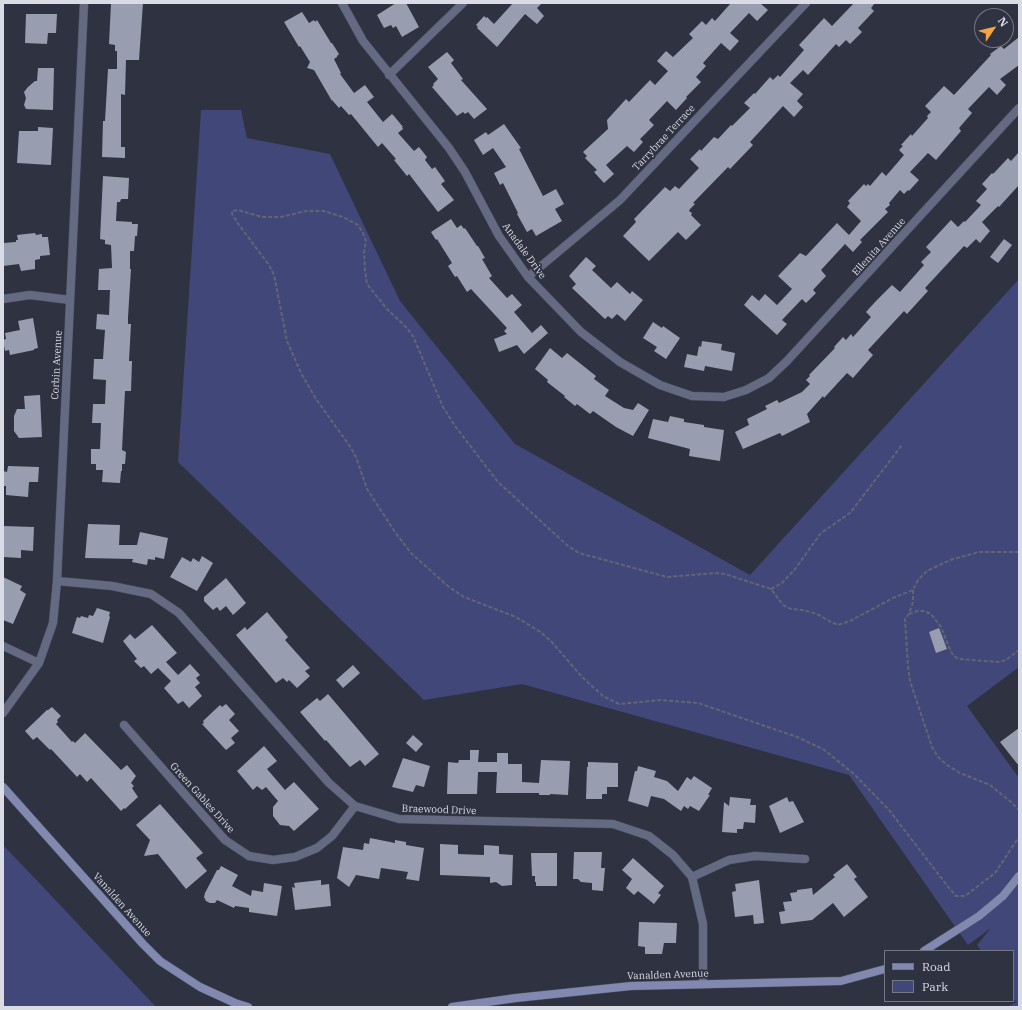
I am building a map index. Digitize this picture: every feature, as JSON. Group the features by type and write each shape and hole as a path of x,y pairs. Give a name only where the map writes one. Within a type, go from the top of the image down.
{"main road":[{"name":"Vanalden Avenue","path":"3,786 143,944 160,961 200,987 235,1003 248,1007"},
{"path":"926,950 979,916 1003,896 1019,876"},
{"name":"Vanalden Avenue","path":"452,1007 516,998 631,986 841,981 884,970"}],"street":[{"name":"Corbin Avenue","path":"3,714 39,662 53,623 57,581 84,3"},
{"name":"Anadale Drive","path":"342,3 363,41 449,148 465,172 499,236 528,277 580,332 620,362 660,386 692,396 724,397 746,390"},
{"path":"390,75 463,3"},
{"name":"Tarrybrae Terrace","path":"528,277 620,200 806,3"},
{"name":"Ellenita Avenue","path":"746,390 769,378 787,361 1019,108"},
{"path":"3,300 30,295 70,300"},
{"name":"Braewood Drive","path":"57,581 112,586 151,594 179,613 329,783 355,806 399,819 613,824 649,836 673,855 692,877 704,924 703,984"},
{"path":"3,646 39,662"},
{"name":"Green Gables Drive","path":"124,725 225,840 249,856 273,860 296,857 317,848 332,836 355,806"},
{"path":"692,877 729,860 755,856 805,859"}],"path":[{"path":"913,590 893,598 852,620 838,625 817,614 803,610 791,609 782,605 771,589 720,573 667,577 579,553 568,546 498,482 442,407 413,336 407,328 386,309 367,284 364,252 366,242 358,225 343,217 324,211 306,211 281,217 262,217 238,210 232,212 274,275 287,341 301,373 316,399 356,457 367,489 395,532 411,552 449,587 464,598 516,617 539,631 551,641 582,677 603,696 619,704 661,700 698,703 798,737 823,749 854,774 889,810 956,896 965,896 995,873 1019,837"},
{"path":"771,589 782,583 795,569 821,532 850,513 902,445"},
{"path":"1019,552 979,552 950,560 927,572 918,580 913,590 913,602 909,614 905,619 910,681 932,747 938,757 947,765 960,773 990,785 1019,810"},
{"path":"909,614 917,611 924,611 931,614 940,627 951,652 959,659 998,662 1006,660 1019,650"}],"green space":[{"path":"201,110 241,110 247,138 330,154 400,301 515,444 750,575 1019,279 1019,667 967,706 1019,778 1019,1007 1007,1007 1016,1002 1014,999 1014,950 980,950 977,945 991,928 968,945 849,775 522,684 424,700 178,462"},
{"path":"3,845 44,888 156,1007 3,1007"}],"building":[{"path":"111,3 143,3 139,60 126,60 125,95 121,94 121,147 125,147 125,158 102,157 103,121 105,121 108,69 117,69 117,51 115,51 115,45 109,44"},
{"path":"396,3 406,3 419,27 402,37 396,26 393,28 391,25 384,28 377,15"},
{"path":"513,3 542,3 537,8 544,16 537,24 525,14 497,47 477,28 478,27 476,25 484,16 494,24"},
{"path":"731,3 760,3 768,10 757,21 749,13 730,33 739,41 730,51 721,43 703,63 706,66 696,77 701,82 676,110 667,101 649,120 654,125 640,139 643,142 634,152 627,146 606,165 614,174 604,183 594,172 597,170 585,158 587,156 583,152 608,129 607,120 626,99 629,102 650,80 655,85 668,71 657,61 666,51 673,57 693,38 689,34 702,21 706,25 712,18 715,21"},
{"path":"854,3 875,3 871,8 874,11 858,28 862,32 850,44 846,40 839,47 836,44 808,75 803,70 790,83 803,94 797,101 803,107 794,117 783,106 750,142 753,145 730,169 728,167 693,203 695,204 689,211 701,225 686,240 678,232 649,261 623,236 636,222 634,219 665,187 670,191 675,186 679,189 699,168 690,159 700,149 701,151 714,137 718,139 750,108 744,103 754,93 755,94 770,77 773,80 778,75 780,77 804,50 799,45 824,18 832,26"},
{"path":"302,12 309,23 317,20 332,43 339,54 334,59 341,73 340,74 354,93 365,85 374,97 367,102 383,122 392,114 403,127 403,129 398,133 414,151 419,147 427,157 425,160 432,169 435,167 445,181 441,184 454,200 438,212 409,174 407,176 394,160 396,159 382,143 378,147 351,114 349,115 341,106 339,108 332,101 314,70 307,68 310,62 284,22"},
{"path":"26,14 57,14 56,33 48,33 47,44 25,43"},
{"path":"1019,37 1019,65 1000,79 1006,85 997,95 989,87 968,109 972,113 959,128 961,131 936,160 928,153 910,172 919,180 909,191 908,190 904,194 900,190 889,203 890,205 885,209 888,212 860,240 862,242 853,252 845,244 821,270 826,276 813,290 816,293 806,303 802,299 782,320 787,324 777,335 744,305 752,295 759,301 765,294 777,305 792,289 778,276 800,253 806,256 837,223 849,235 861,221 847,207 850,203 848,201 864,184 866,186 868,184 870,186 882,172 886,176 904,155 899,150 903,146 901,145 911,134 912,136 928,118 927,116 931,112 925,106 944,86 954,95 991,55 990,54 998,48 1014,48 1014,41"},
{"path":"447,52 454,60 451,63 463,79 461,80 487,109 474,119 468,112 465,114 463,112 457,116 432,87 438,79 428,67"},
{"path":"38,68 54,68 53,110 26,109 24,105 26,98 24,92 35,81 37,81"},
{"path":"504,124 521,148 519,149 543,196 556,189 564,204 555,209 562,221 536,236 532,229 527,232 503,183 500,185 494,173 506,167 493,148 483,155 474,140 486,132 488,135"},
{"path":"38,127 53,128 51,165 17,163 19,131 38,131"},
{"path":"1019,152 1019,185 999,207 998,206 982,222 990,231 980,243 976,239 967,248 964,246 925,288 928,291 907,314 904,311 868,350 873,355 853,378 847,373 807,414 810,422 782,436 780,433 743,449 735,432 749,425 747,419 767,409 765,406 777,400 779,403 802,392 810,384 806,380 810,376 809,375 835,348 834,347 843,337 846,340 851,334 853,337 871,317 866,312 876,301 892,285 900,292 924,265 921,262 931,252 926,247 951,220 958,227 964,221 965,222 981,205 976,201 987,189 982,184 1008,158 1011,161"},
{"path":"103,176 129,178 128,199 121,199 120,202 117,202 116,221 138,224 137,236 135,236 134,251 130,251 131,269 128,324 131,324 129,361 132,361 131,391 125,391 122,450 126,452 125,464 122,464 120,483 102,482 103,470 96,470 96,464 91,464 91,449 100,449 101,423 92,423 93,404 105,404 106,380 93,379 94,359 103,359 105,330 96,329 97,314 109,315 110,290 98,290 99,269 112,268 111,245 105,244 105,240 100,239"},
{"path":"451,219 457,228 461,225 464,229 465,228 478,246 485,258 482,259 492,276 489,278 507,298 512,294 522,305 514,312 532,333 541,325 548,333 524,354 517,345 499,352 494,339 507,334 504,331 507,328 471,289 467,292 457,276 455,277 448,266 452,263 431,232"},
{"path":"35,233 36,235 42,234 42,237 48,237 50,255 40,256 40,259 35,260 35,269 21,271 19,264 3,266 3,243 16,242 16,240 18,240 17,235"},
{"path":"1004,239 1012,245 998,263 990,257"},
{"path":"586,257 596,266 592,270 611,288 617,282 630,294 632,291 643,300 625,321 617,314 612,319 608,316 605,319 572,288 576,284 569,276"},
{"path":"33,318 38,348 10,355 9,350 5,351 3,340 6,339 5,333 20,330 18,321"},
{"path":"653,322 662,328 663,326 680,338 666,359 654,351 657,347 643,338"},
{"path":"702,341 722,344 721,350 735,353 732,371 705,366 704,371 684,367 687,354 697,356 699,346 701,347"},
{"path":"550,348 562,358 567,353 596,376 594,379 609,390 605,396 624,408 633,410 638,403 649,410 633,436 616,427 593,411 590,414 577,404 575,406 547,382 548,380 535,369"},
{"path":"40,395 42,437 19,438 14,431 14,416 17,409 25,409 24,396"},
{"path":"670,416 684,419 684,422 724,430 720,461 689,456 690,449 648,438 653,419 668,422"},
{"path":"8,466 39,467 38,482 29,482 28,497 6,495 6,486 3,486 3,471 7,472"},
{"path":"88,524 120,525 119,545 137,545 140,532 168,538 164,559 155,557 155,560 148,559 147,565 132,562 133,559 85,558"},
{"path":"3,526 34,527 33,551 21,550 21,558 3,557"},
{"path":"202,556 213,563 197,591 170,577 182,557 191,562 193,558 199,562"},
{"path":"3,577 22,586 20,590 26,594 13,624 3,620"},
{"path":"226,578 246,603 233,615 226,606 220,611 217,607 213,610 204,601 204,597"},
{"path":"97,608 110,612 103,643 72,633 77,617 80,618 81,616 88,618 89,615 93,616"},
{"path":"267,612 288,637 285,640 310,668 305,671 310,676 297,688 289,680 287,682 283,678 276,683 236,635 245,627 247,630"},
{"path":"152,625 177,653 166,662 178,675 190,664 200,675 196,678 200,683 195,687 202,696 189,708 183,701 178,704 164,688 171,681 158,668 151,674 144,666 141,668 134,661 137,659 123,641 130,634 135,639"},
{"path":"939,628 947,649 936,653 929,632"},
{"path":"353,665 360,673 343,688 336,680"},
{"path":"328,694 379,754 365,766 360,760 350,767 300,712 317,698 320,701"},
{"path":"226,704 235,714 229,720 239,731 231,738 235,743 226,750 202,724 204,723 203,721 220,705 222,707"},
{"path":"52,707 61,716 57,720 58,722 56,724 72,742 73,741 75,743 85,733 121,770 127,765 136,776 131,783 134,786 132,788 138,797 125,809 124,808 121,811 91,778 87,782 80,774 77,777 51,749 50,750 37,737 33,740 25,731"},
{"path":"1019,728 1019,766 1000,742"},
{"path":"413,735 423,744 416,752 406,743"},
{"path":"264,746 277,761 267,769 285,790 294,782 319,809 294,831 289,826 280,825 273,816 273,807 278,801 266,787 262,790 257,786 253,790 237,771"},
{"path":"470,750 479,750 478,762 497,762 497,753 508,753 508,764 522,764 522,782 539,783 541,760 570,761 568,795 496,793 497,772 478,772 477,794 447,794 448,762 458,763 459,760 470,760"},
{"path":"403,758 430,766 424,787 416,785 413,792 392,787"},
{"path":"588,762 618,763 618,787 607,787 607,794 602,794 602,799 586,799"},
{"path":"638,766 656,771 654,777 667,781 678,791 687,777 691,780 694,776 712,788 708,795 710,795 699,811 690,806 688,809 684,806 681,811 664,799 651,796 648,807 628,801 635,771 637,771"},
{"path":"730,797 751,799 750,805 756,805 755,823 744,822 743,829 737,829 737,833 722,832 724,802 729,806"},
{"path":"787,797 789,802 793,801 804,822 780,833 769,806"},
{"path":"160,804 203,853 196,858 207,871 186,889 158,854 144,856 150,840 136,825"},
{"path":"370,838 395,843 395,840 406,842 406,845 424,848 419,881 406,879 408,872 381,868 379,879 356,875 349,887 337,878 343,847 363,850 364,843 369,844"},
{"path":"440,844 458,845 458,854 484,855 484,845 499,846 499,854 513,855 512,885 502,886 496,882 490,883 490,877 440,875"},
{"path":"574,852 602,852 601,868 605,868 603,891 592,890 592,883 581,882 578,879 573,879"},
{"path":"531,853 557,853 557,886 536,886 535,876 532,876"},
{"path":"633,858 664,886 658,893 661,895 654,904 638,891 634,895 626,888 632,879 622,870"},
{"path":"847,864 857,877 854,879 868,897 844,917 833,903 812,920 781,924 779,912 785,911 783,902 792,901 790,893 797,892 797,890 812,888 813,895 835,877 833,875"},
{"path":"221,866 238,875 232,886 251,896 252,890 263,892 264,883 282,886 277,916 249,912 249,908 235,906 234,908 217,900 215,903 206,901 204,897 205,893 217,870 219,870"},
{"path":"321,880 321,885 329,884 331,906 295,910 292,887 295,888 294,883"},
{"path":"759,880 764,923 754,924 753,915 735,917 732,892 736,891 735,884"},
{"path":"639,922 677,923 676,943 664,943 662,954 645,954 645,947 638,946"}]}
